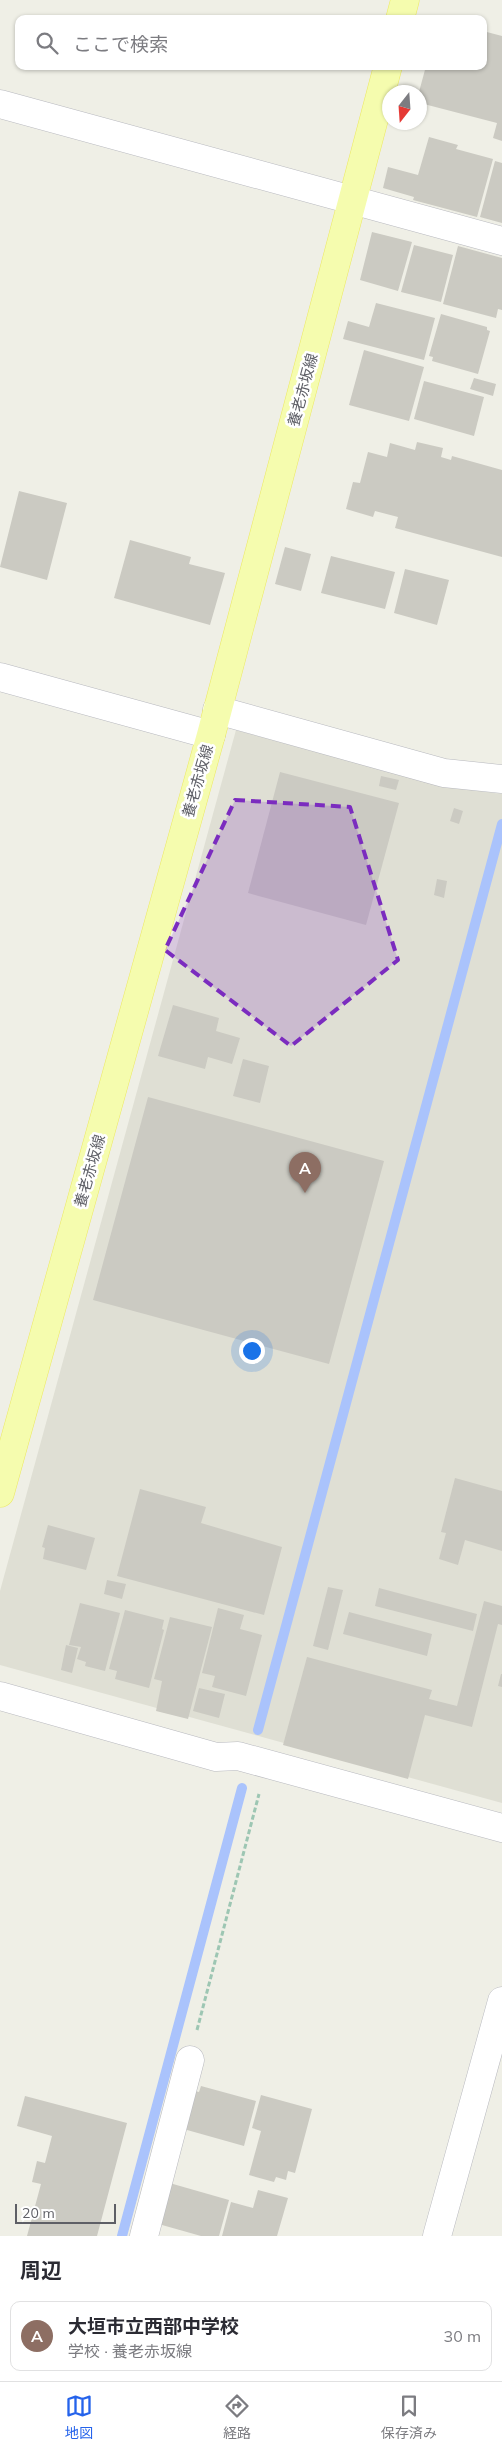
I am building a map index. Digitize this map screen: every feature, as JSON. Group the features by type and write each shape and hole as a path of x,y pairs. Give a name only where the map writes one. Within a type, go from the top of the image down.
{"main road":[{"path":"401,15 405,0"},
{"name":"養老赤坂線","path":"0,1493 214,723 387,70"}],"street":[{"path":"0,104 502,241"},
{"path":"0,677 444,773 502,779"},
{"path":"0,1696 216,1757 238,1756 502,1828"},
{"path":"437,2236 502,2001"},
{"path":"144,2236 190,2060"}],"path":[{"path":"190,2060 266,1764"}],"highlighted area":[{"path":"235,800 350,807 398,960 291,1046 165,950"}],"shaded area":[{"path":"236,730 441,786 502,794 502,1803 0,1665 0,1591"}],"building":[{"path":"487,32 502,36 502,141 493,138 497,123 427,105 427,85 421,85 425,70 487,70"},
{"path":"429,137 458,145 456,149 493,159 477,217 413,200 414,197 383,188 388,167 418,175"},
{"path":"495,161 502,163 502,223 480,217"},
{"path":"372,232 412,242 398,291 360,280"},
{"path":"414,245 453,255 441,302 401,292"},
{"path":"458,246 502,258 502,310 498,309 496,318 443,304"},
{"path":"376,303 435,318 424,360 343,339 348,321 369,327"},
{"path":"441,314 487,327 487,330 490,331 478,374 432,361 433,357 429,356"},
{"path":"364,350 424,367 409,421 349,405"},
{"path":"474,378 496,384 493,396 470,389"},
{"path":"424,381 484,397 474,436 414,419"},
{"path":"417,442 443,448 441,457 451,460 452,456 502,470 502,557 395,528 398,517 375,511 373,517 346,509 353,482 360,483 368,452 387,457 390,443 415,450"},
{"path":"19,491 67,503 47,580 0,567"},
{"path":"130,540 191,557 189,564 225,573 210,625 114,598"},
{"path":"285,547 311,554 301,591 275,584"},
{"path":"331,556 395,572 385,609 321,593"},
{"path":"405,569 449,580 437,625 394,613"},
{"path":"280,772 399,803 366,925 248,893"},
{"path":"381,776 399,780 396,790 379,786"},
{"path":"454,808 463,811 459,824 450,821"},
{"path":"437,879 447,881 444,898 434,895"},
{"path":"173,1005 219,1018 216,1031 240,1038 232,1064 208,1057 205,1069 158,1056"},
{"path":"243,1059 269,1066 260,1103 233,1096"},
{"path":"148,1097 384,1161 329,1364 93,1300"},
{"path":"455,1478 502,1491 502,1551 465,1540 458,1565 439,1559 446,1533 441,1532"},
{"path":"140,1489 206,1507 201,1523 282,1547 264,1615 117,1576"},
{"path":"48,1525 95,1538 86,1570 43,1559 45,1548 42,1547"},
{"path":"107,1580 126,1584 122,1599 104,1594"},
{"path":"328,1587 343,1590 328,1650 313,1646"},
{"path":"379,1588 477,1614 473,1631 375,1606"},
{"path":"484,1601 502,1606 502,1625 498,1624 472,1727 425,1715 408,1779 283,1745 307,1657 432,1690 429,1699 457,1706"},
{"path":"80,1603 120,1613 105,1671 85,1666 86,1662 77,1659 81,1647 69,1645"},
{"path":"218,1608 244,1615 240,1629 262,1635 246,1696 212,1687 215,1676 202,1673"},
{"path":"125,1610 164,1620 162,1629 164,1630 149,1688 115,1679 117,1671 109,1669"},
{"path":"349,1612 432,1634 427,1656 343,1634"},
{"path":"170,1617 212,1627 188,1719 156,1711 162,1681 154,1679"},
{"path":"66,1645 78,1648 72,1673 61,1670"},
{"path":"502,1674 502,1687 498,1686"},
{"path":"199,1688 225,1694 219,1718 193,1711"},
{"path":"201,2086 256,2101 244,2146 180,2128 191,2090 199,2092"},
{"path":"261,2095 312,2109 295,2173 288,2171 286,2180 276,2177 274,2182 249,2175 261,2131 252,2128"},
{"path":"25,2096 127,2123 97,2236 27,2236 41,2184 32,2182 37,2161 45,2163 52,2136 17,2126"},
{"path":"166,2182 229,2200 219,2236 201,2236 155,2223"},
{"path":"258,2190 288,2198 277,2236 222,2236 231,2202 253,2208"}],"waterway":[{"path":"258,1730 502,824"},
{"path":"122,2236 242,1788"}],"place":[{"name":"大垣市立西部中学校","path":"305,1193"}]}
